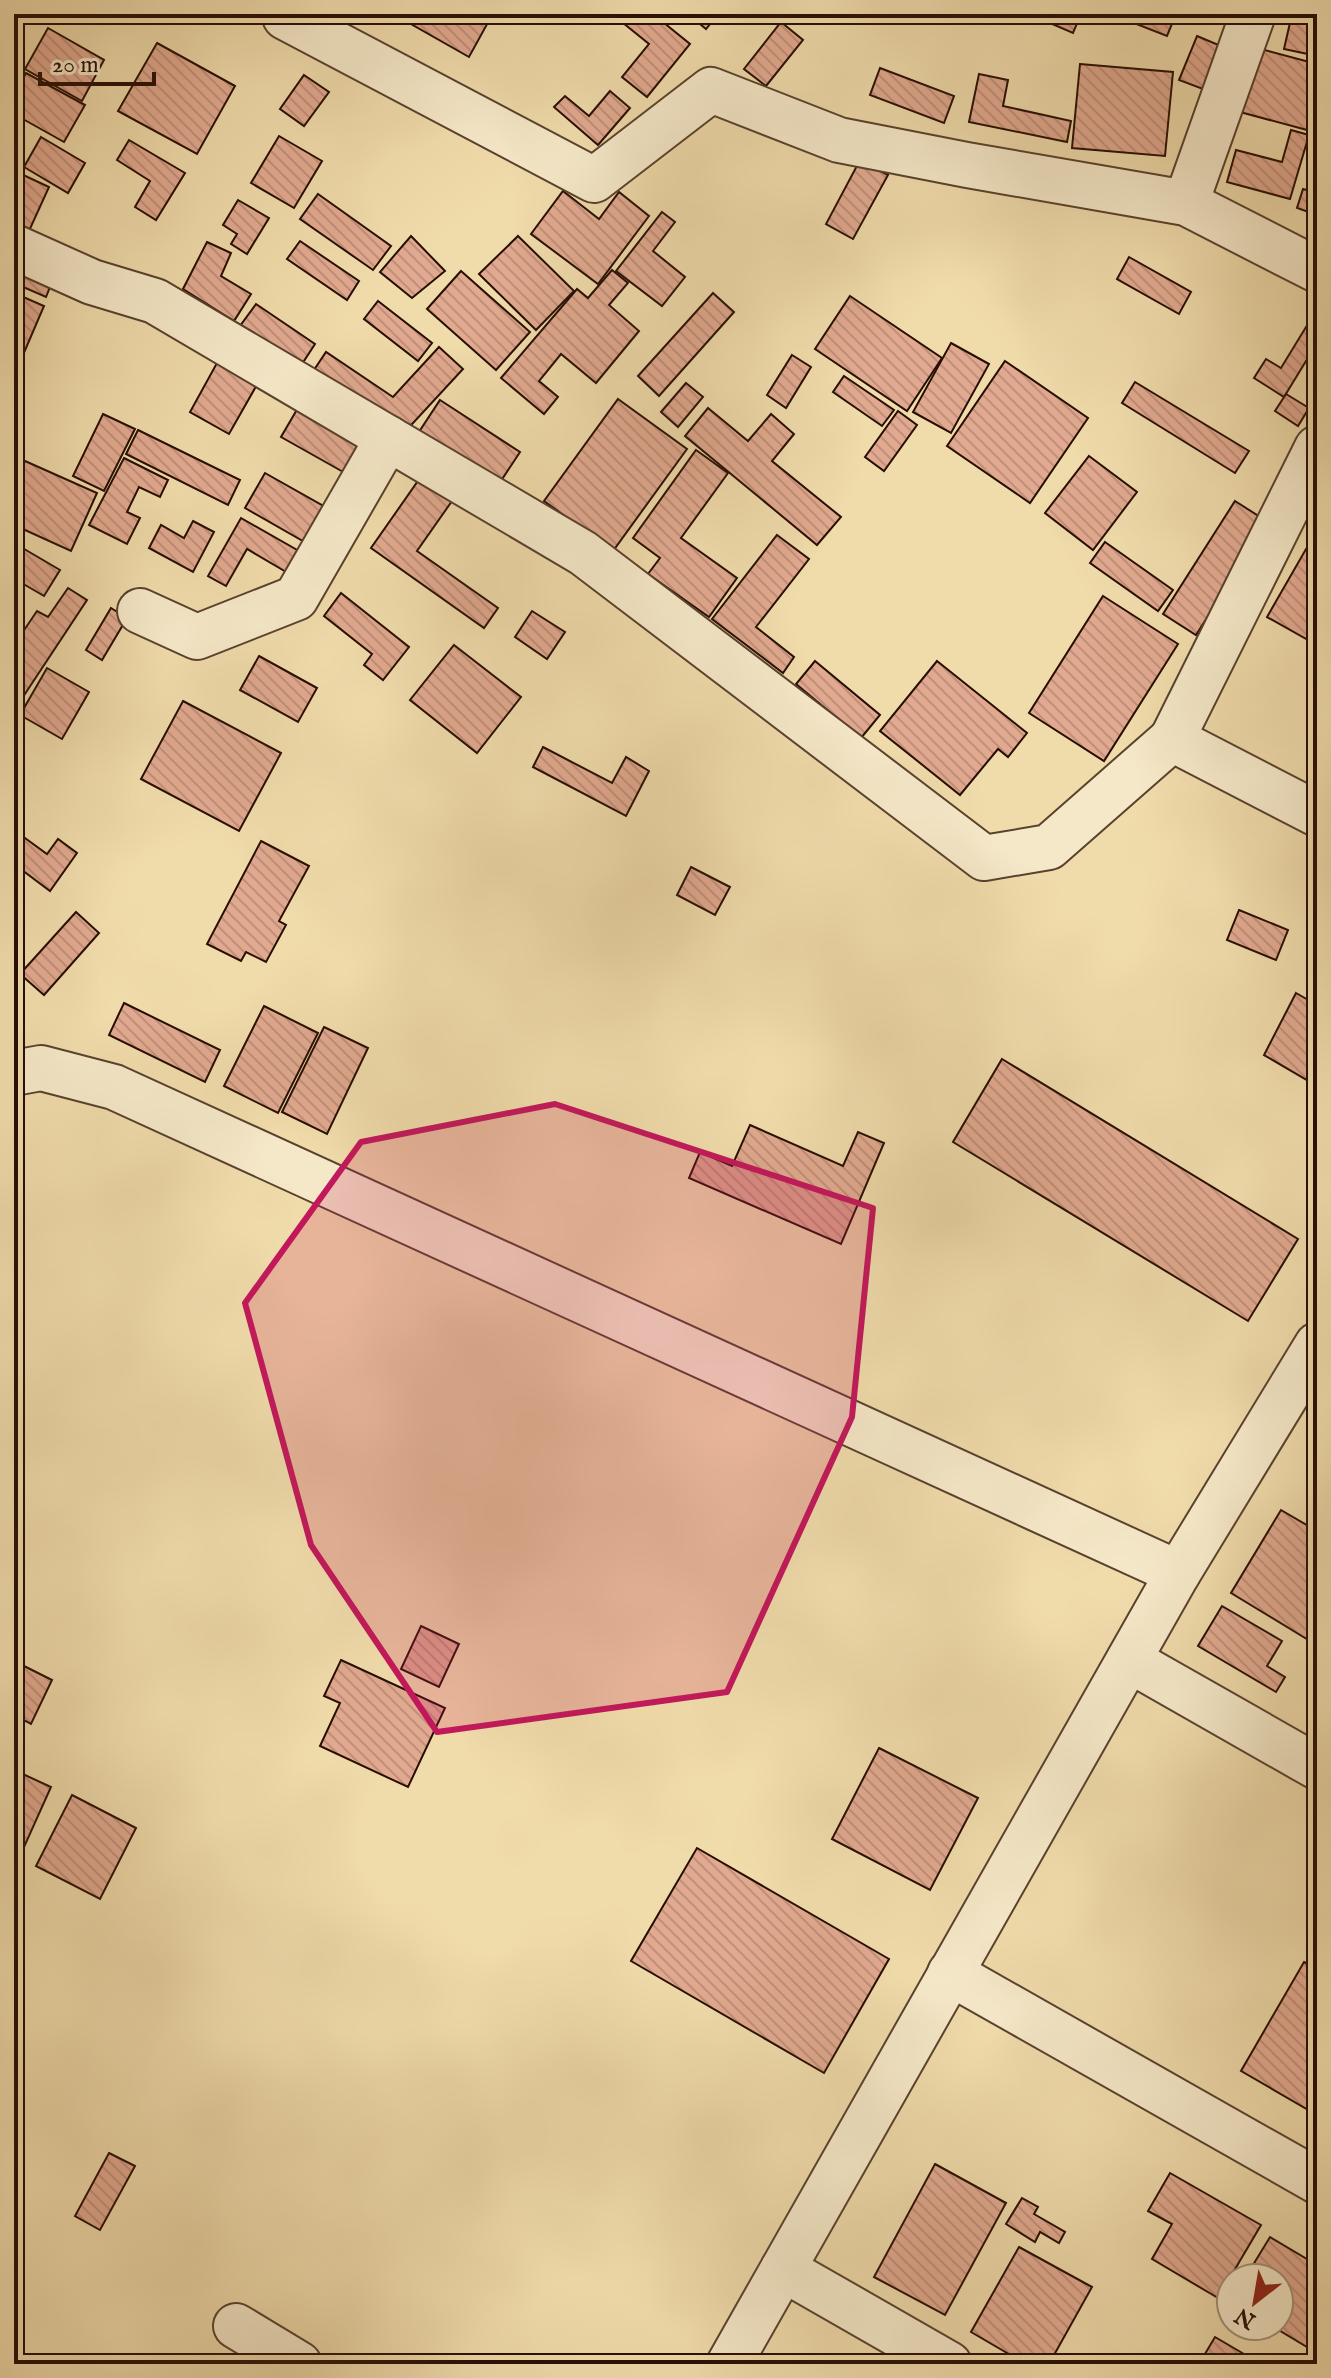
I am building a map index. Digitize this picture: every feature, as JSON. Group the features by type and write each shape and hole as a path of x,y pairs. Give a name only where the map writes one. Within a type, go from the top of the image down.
{"street":[{"path":"1186,203 1253,14"},
{"path":"285,17 594,180 711,90 839,140 1186,203 1317,270"},
{"path":"14,247 92,282 155,301 583,553 984,858 1049,847 1172,739 1317,448"},
{"path":"140,611 197,637 296,598 388,438"},
{"path":"1172,739 1317,814"},
{"path":"14,1073 41,1068 114,1087 1178,1573"},
{"path":"729,2364 1178,1573 1317,1345"},
{"path":"1129,1660 1317,1767"},
{"path":"950,1973 1317,2181"},
{"path":"783,2269 949,2364"},
{"path":"236,2326 299,2364"}],"highlighted area":[{"path":"555,1104 873,1208 852,1417 727,1692 437,1732 311,1545 245,1303 361,1142"}],"building":[{"path":"398,14 485,14 491,17 469,57"},
{"path":"612,14 653,14 690,44 647,97 622,77 649,44"},
{"path":"688,14 718,14 706,29"},
{"path":"1029,14 1081,14 1073,33"},
{"path":"1111,14 1176,14 1167,36"},
{"path":"1292,14 1317,14 1317,56 1284,49"},
{"path":"781,22 803,40 766,86 744,69"},
{"path":"48,28 104,60 82,101 25,69"},
{"path":"1197,36 1221,46 1203,89 1179,80"},
{"path":"157,43 235,86 197,154 118,111"},
{"path":"1257,48 1317,64 1317,91 1307,130 1240,112"},
{"path":"1080,64 1173,72 1165,156 1072,148"},
{"path":"880,68 954,96 944,123 870,95"},
{"path":"26,73 85,105 64,142 14,114 14,95"},
{"path":"979,74 1008,80 1003,106 1071,121 1067,142 969,122"},
{"path":"304,75 329,92 304,126 280,109"},
{"path":"610,91 630,108 598,145 554,107 565,96 589,116"},
{"path":"1291,130 1309,135 1290,199 1227,182 1236,150 1282,162"},
{"path":"279,136 322,161 294,208 251,183"},
{"path":"41,137 85,163 68,193 24,167"},
{"path":"129,140 185,173 156,220 135,207 150,181 117,160"},
{"path":"860,160 888,175 853,239 826,224"},
{"path":"19,173 49,187 24,242 14,238 14,183"},
{"path":"1303,189 1317,193 1317,215 1297,208"},
{"path":"563,191 599,219 619,192 649,216 598,284 531,234"},
{"path":"318,194 391,246 373,270 300,219"},
{"path":"238,200 269,218 247,254 231,244 237,234 223,225"},
{"path":"662,212 675,222 653,251 685,277 662,306 616,271"},
{"path":"411,236 445,271 412,298 380,272"},
{"path":"518,236 574,291 536,330 479,274"},
{"path":"300,241 359,281 347,300 287,259"},
{"path":"207,242 231,253 221,276 251,294 234,321 183,289"},
{"path":"1129,257 1191,292 1179,314 1117,279"},
{"path":"14,260 54,277 46,297 14,283"},
{"path":"612,270 628,283 609,305 639,331 596,383 561,354 539,381 558,397 544,414 501,378 577,289 588,298"},
{"path":"461,271 530,332 496,370 427,309"},
{"path":"14,293 44,306 14,376"},
{"path":"713,293 734,312 659,396 638,376"},
{"path":"850,296 942,358 907,411 815,349"},
{"path":"378,301 432,343 418,361 364,319"},
{"path":"256,304 315,344 300,367 240,326"},
{"path":"1317,309 1317,343 1284,397 1254,378 1266,359 1281,368"},
{"path":"951,343 989,364 951,433 913,412"},
{"path":"439,347 463,369 402,435 310,376 326,352 393,397"},
{"path":"223,352 263,374 229,434 190,412"},
{"path":"792,355 811,367 786,408 767,395"},
{"path":"1005,361 1088,418 1030,503 947,446"},
{"path":"844,376 894,410 882,426 833,392"},
{"path":"1135,382 1249,451 1235,473 1122,403"},
{"path":"686,383 703,397 678,427 661,412"},
{"path":"1286,394 1309,408 1298,426 1275,411"},
{"path":"618,399 687,449 613,551 544,501"},
{"path":"440,400 520,452 493,493 413,441"},
{"path":"299,406 362,442 345,473 281,437"},
{"path":"708,408 748,441 771,414 794,434 772,461 841,517 817,545 685,436"},
{"path":"898,411 917,425 884,471 865,457"},
{"path":"103,414 135,429 104,491 73,476"},
{"path":"138,430 240,480 228,505 126,454"},
{"path":"696,450 728,473 681,538 737,578 709,617 648,574 660,558 633,538"},
{"path":"1089,456 1137,492 1093,550 1045,513"},
{"path":"124,458 168,480 160,497 139,487 127,512 140,518 127,544 89,525"},
{"path":"25,461 97,493 71,551 14,525 14,485"},
{"path":"265,473 336,513 315,548 245,508"},
{"path":"420,478 452,501 417,551 498,608 484,628 371,548"},
{"path":"1235,501 1268,522 1196,635 1163,614"},
{"path":"241,518 306,555 293,576 247,549 226,586 208,576"},
{"path":"193,521 214,532 193,572 149,548 161,525 184,538"},
{"path":"777,535 809,559 756,627 794,657 783,673 712,619"},
{"path":"1105,542 1173,590 1158,611 1090,563"},
{"path":"14,543 60,570 44,596 20,582 14,592"},
{"path":"1306,549 1317,555 1317,645 1267,617"},
{"path":"68,588 87,600 15,709 14,645 37,611 48,617"},
{"path":"341,593 409,647 383,680 364,665 372,654 324,616"},
{"path":"1103,596 1178,644 1104,761 1029,713"},
{"path":"111,608 127,618 102,660 86,650"},
{"path":"532,611 565,632 547,659 515,637"},
{"path":"454,645 521,697 477,753 410,700"},
{"path":"259,656 317,688 298,722 240,690"},
{"path":"815,661 880,715 861,738 796,684"},
{"path":"937,661 1027,733 1008,757 998,749 960,795 880,731"},
{"path":"47,668 89,692 62,739 20,715"},
{"path":"183,701 281,753 239,831 141,779"},
{"path":"543,747 612,783 626,757 649,771 626,816 533,767"},
{"path":"14,830 47,854 58,839 77,853 50,891 14,864"},
{"path":"261,841 309,866 279,921 286,925 266,962 246,952 241,961 207,944"},
{"path":"691,867 730,887 715,915 677,895"},
{"path":"1239,910 1288,930 1276,960 1227,940"},
{"path":"76,912 99,933 44,995 20,974"},
{"path":"1296,993 1317,1005 1317,1086 1264,1055"},
{"path":"124,1003 220,1050 205,1082 109,1035"},
{"path":"264,1006 318,1033 278,1113 224,1086"},
{"path":"324,1027 368,1048 327,1134 282,1112"},
{"path":"1002,1059 1298,1239 1248,1321 953,1142"},
{"path":"750,1125 843,1166 858,1132 884,1143 841,1244 689,1178 700,1152 732,1166"},
{"path":"1281,1510 1317,1531 1315,1644 1231,1593"},
{"path":"1222,1606 1282,1641 1267,1666 1285,1677 1276,1692 1198,1646"},
{"path":"421,1626 459,1644 439,1687 401,1669"},
{"path":"341,1660 445,1708 408,1787 320,1746 340,1703 324,1696"},
{"path":"14,1661 52,1680 31,1724 14,1715"},
{"path":"879,1748 978,1798 930,1890 832,1839"},
{"path":"14,1770 51,1787 20,1856 14,1853"},
{"path":"72,1795 136,1828 100,1899 36,1866"},
{"path":"697,1848 889,1959 824,2073 631,1961"},
{"path":"1304,1962 1317,1969 1317,2115 1241,2071"},
{"path":"109,2153 135,2166 100,2230 75,2216"},
{"path":"935,2164 1006,2203 945,2315 874,2277"},
{"path":"1170,2173 1261,2225 1239,2262 1215,2262 1215,2296 1152,2259 1172,2224 1148,2211"},
{"path":"1022,2198 1038,2207 1034,2214 1065,2232 1059,2243 1040,2232 1035,2242 1006,2224"},
{"path":"1270,2237 1317,2265 1317,2353 1295,2340 1295,2262 1255,2262"},
{"path":"1019,2247 1092,2287 1049,2364 1026,2364 971,2332"},
{"path":"1215,2337 1215,2342 1224,2342 1261,2364 1199,2364"}]}
